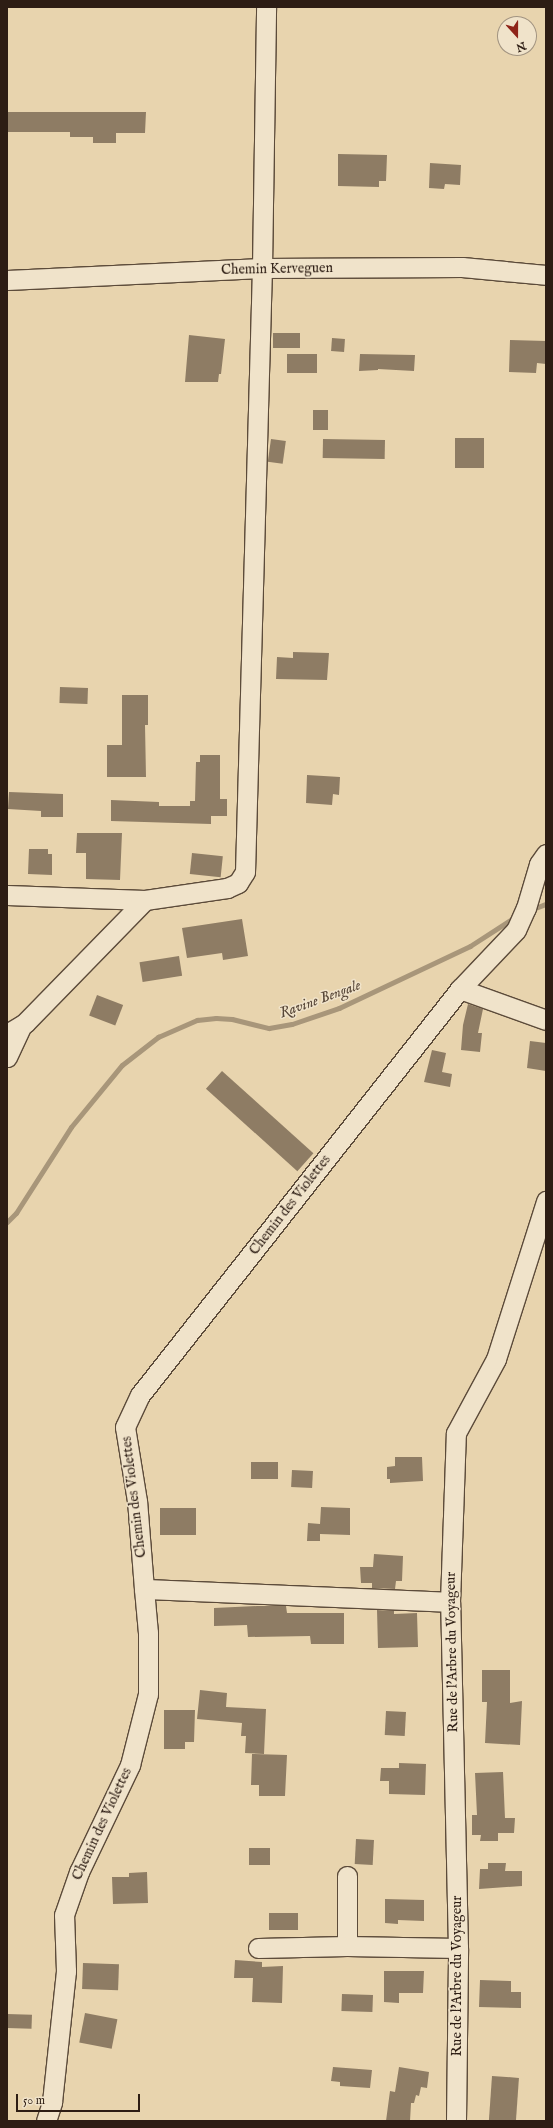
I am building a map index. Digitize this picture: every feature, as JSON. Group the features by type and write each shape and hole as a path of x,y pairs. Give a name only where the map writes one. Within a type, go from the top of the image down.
{"street":[{"path":"7,895 145,900 227,888 238,882 245,872 262,268 266,7"},
{"name":"Chemin Kerveguen","path":"7,280 262,268 462,268 546,275"},
{"name":"Chemin des Violettes","path":"46,2121 52,2102 66,1971 64,1915 79,1872 130,1766 148,1694 148,1633 136,1501 125,1427 140,1395 460,989 516,930 527,903 539,864 546,854"},
{"path":"7,1057 14,1030 145,900"},
{"path":"460,989 546,1020"},
{"name":"Rue de l'Arbre du Voyageur","path":"456,2121 458,1948 450,1602 456,1433 496,1359 546,1201"},
{"path":"144,1589 450,1602"},
{"path":"346,1946 347,1876"},
{"path":"258,1948 346,1946 458,1948"}],"building":[{"path":"7,112 146,112 145,133 116,133 116,143 93,143 93,137 70,137 70,132 7,132"},
{"path":"338,154 387,155 386,181 379,181 379,187 338,186"},
{"path":"430,163 461,165 460,185 445,184 444,189 429,188"},
{"path":"273,333 300,333 300,348 273,348"},
{"path":"189,335 225,339 221,374 219,374 218,382 185,382"},
{"path":"332,338 345,339 344,352 331,351"},
{"path":"510,340 546,341 546,364 537,363 536,373 509,372"},
{"path":"287,354 317,354 317,373 287,373"},
{"path":"360,354 415,355 414,371 378,369 359,371"},
{"path":"313,410 328,410 328,430 313,430"},
{"path":"455,438 484,438 484,468 455,468"},
{"path":"271,439 286,441 283,464 268,462"},
{"path":"323,439 385,440 385,459 323,458"},
{"path":"293,652 329,653 327,680 276,679 277,657 293,658"},
{"path":"60,687 88,688 87,704 59,703"},
{"path":"122,695 148,695 148,725 145,725 146,777 107,777 107,745 122,745"},
{"path":"200,755 220,755 220,799 227,799 227,816 211,816 211,824 111,821 111,800 159,802 159,806 190,806 190,801 195,801 196,762 200,762"},
{"path":"307,775 340,777 339,795 333,794 332,805 306,803"},
{"path":"9,792 63,794 63,817 41,817 41,811 8,809"},
{"path":"77,833 122,833 120,880 86,879 86,853 76,853"},
{"path":"29,849 48,849 48,854 52,854 52,875 28,874"},
{"path":"192,853 223,856 221,877 190,874"},
{"path":"242,919 248,956 223,960 222,953 187,958 182,928"},
{"path":"179,956 182,976 143,982 139,962"},
{"path":"97,995 123,1005 115,1026 89,1016"},
{"path":"468,1004 483,1009 478,1033 482,1033 480,1052 461,1050 463,1025"},
{"path":"530,1041 546,1043 546,1071 527,1068"},
{"path":"432,1050 446,1053 442,1072 452,1074 450,1087 424,1082"},
{"path":"222,1071 313,1153 297,1171 206,1089"},
{"path":"395,1457 422,1457 423,1481 390,1483 390,1479 387,1479 387,1467 395,1466"},
{"path":"251,1462 278,1462 278,1479 251,1479"},
{"path":"292,1470 313,1471 312,1488 291,1487"},
{"path":"321,1507 350,1508 350,1535 320,1534 320,1541 307,1541 308,1523 320,1524"},
{"path":"160,1508 196,1508 196,1535 160,1535"},
{"path":"374,1554 403,1556 402,1581 396,1581 395,1589 372,1588 372,1583 361,1583 360,1567 373,1567"},
{"path":"286,1606 287,1613 344,1613 344,1644 311,1644 310,1636 248,1637 247,1625 214,1626 214,1608"},
{"path":"377,1610 394,1611 394,1614 417,1613 418,1647 378,1648"},
{"path":"482,1670 510,1670 510,1703 522,1701 520,1745 485,1743 487,1702 482,1702"},
{"path":"200,1690 227,1693 226,1707 266,1709 264,1754 245,1753 246,1736 241,1736 242,1723 197,1719"},
{"path":"164,1710 195,1710 194,1742 185,1742 185,1749 164,1749"},
{"path":"386,1711 406,1712 405,1736 385,1735"},
{"path":"252,1754 287,1755 285,1796 259,1796 259,1785 251,1785"},
{"path":"399,1763 426,1764 425,1795 389,1794 389,1781 380,1781 381,1768 399,1768"},
{"path":"503,1772 505,1818 515,1818 514,1833 498,1833 498,1841 480,1841 481,1835 472,1835 472,1815 477,1815 475,1773"},
{"path":"356,1839 374,1840 373,1865 355,1864"},
{"path":"249,1848 270,1848 270,1865 249,1865"},
{"path":"488,1863 506,1863 505,1871 522,1871 522,1886 479,1889 480,1869 488,1869"},
{"path":"147,1872 148,1903 113,1904 112,1877 129,1877 129,1873"},
{"path":"385,1899 424,1900 424,1921 398,1920 398,1924 385,1923"},
{"path":"269,1913 298,1913 298,1930 269,1930"},
{"path":"235,1960 262,1962 262,1967 283,1966 282,2003 252,2002 253,1978 234,1978"},
{"path":"83,1963 119,1964 118,1990 82,1989"},
{"path":"384,1971 424,1971 423,1993 399,1993 399,2003 384,2002"},
{"path":"480,1980 511,1981 511,1992 521,1992 521,2008 479,2007"},
{"path":"342,1994 373,1995 372,2012 341,2011"},
{"path":"85,2013 117,2019 112,2049 79,2042"},
{"path":"7,2014 32,2015 31,2029 7,2028"},
{"path":"333,2067 372,2070 370,2088 340,2086 340,2082 331,2081"},
{"path":"399,2067 429,2072 427,2088 421,2087 419,2096 416,2095 414,2103 411,2103 410,2121 386,2121 390,2091 395,2092"},
{"path":"492,2076 519,2078 516,2121 489,2121"}],"waterway":[{"name":"Ravine Bengale","path":"530,910 546,904"},
{"name":"Ravine Bengale","path":"7,1222 16,1213 71,1127 122,1065 158,1037 197,1020 216,1018 232,1019 269,1028 292,1024 339,1008 470,946 515,917"}]}
